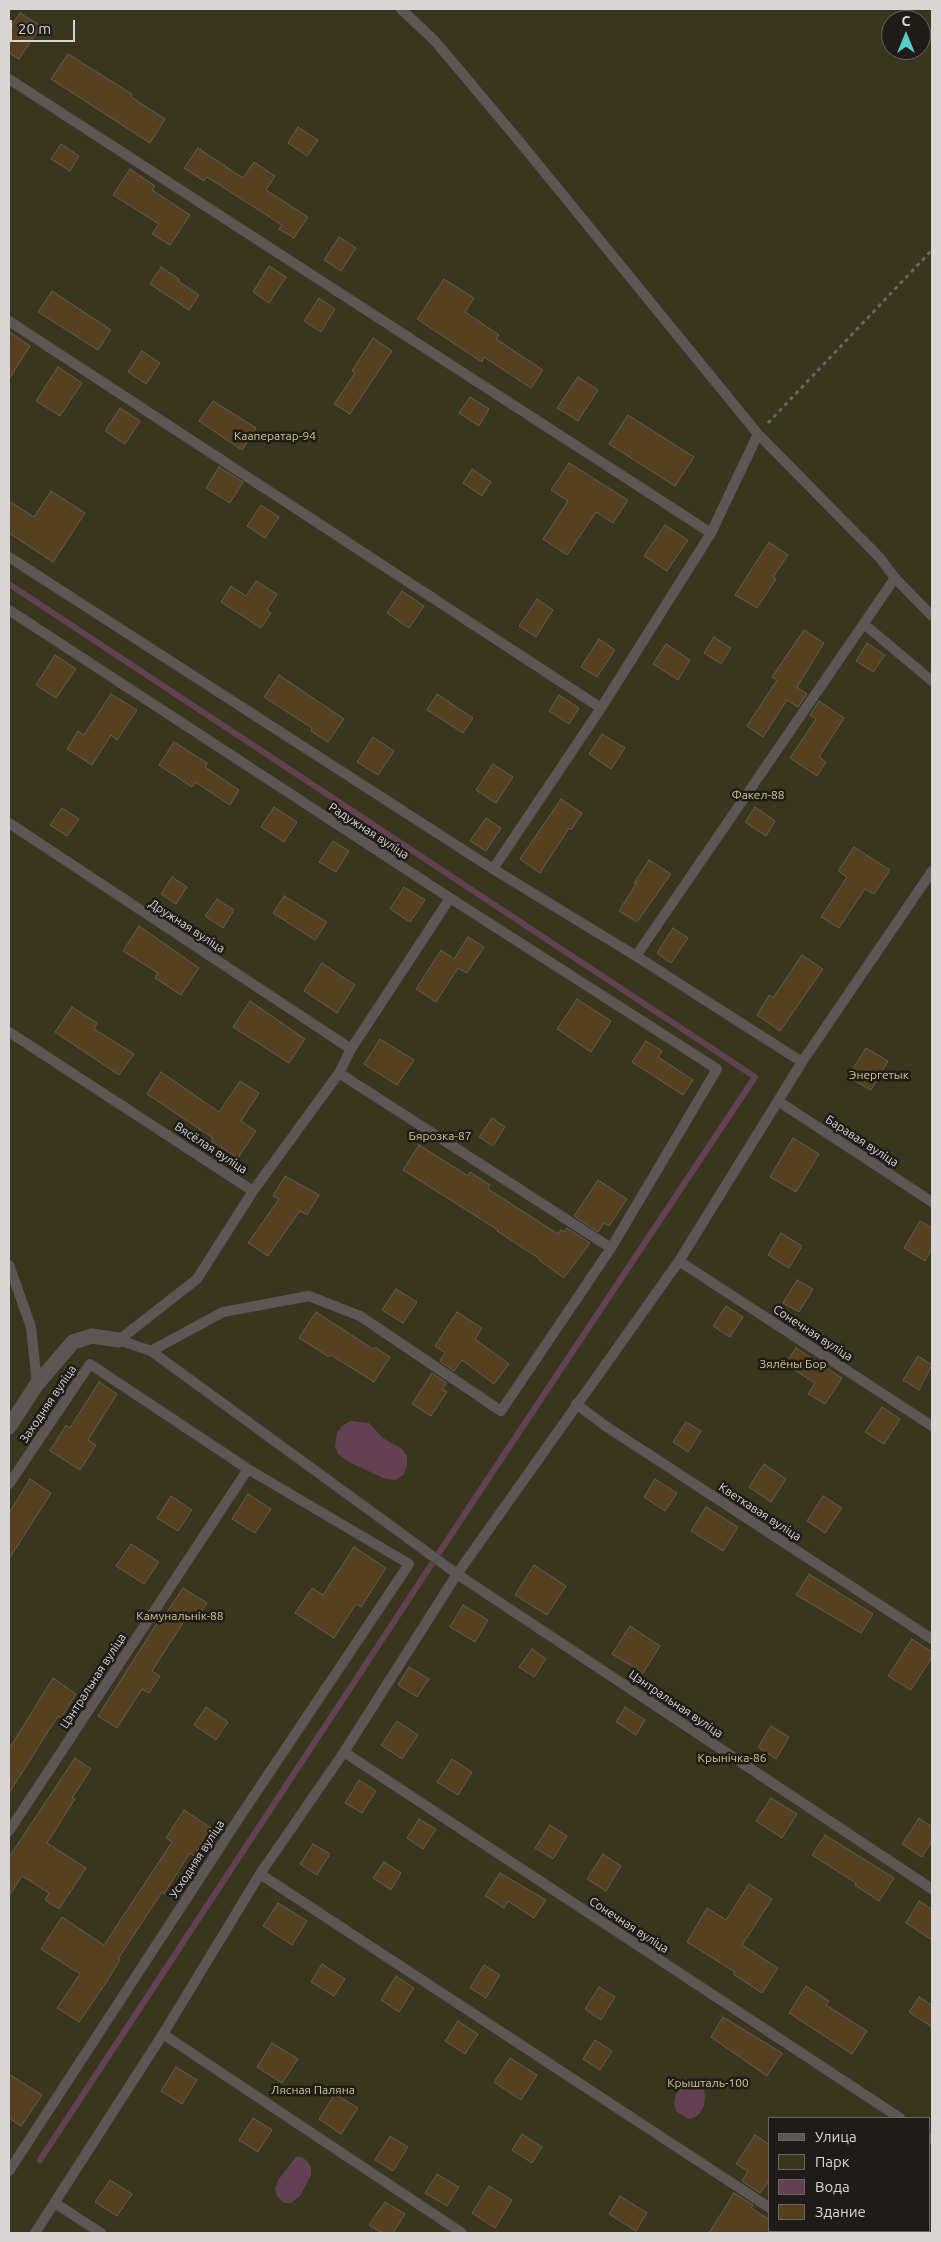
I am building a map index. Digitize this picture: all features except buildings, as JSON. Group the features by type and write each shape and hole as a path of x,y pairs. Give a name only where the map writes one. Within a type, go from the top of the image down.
{"street":[{"path":"9,1426 37,1384 74,1342 92,1336 119,1340"}],"lane":[{"path":"401,9 435,41 758,434 880,558 895,578 932,616"},
{"path":"9,79 711,533"},
{"path":"9,321 601,708"},
{"path":"493,870 601,708 711,533 758,434"},
{"path":"9,557 493,870 636,956 802,1062"},
{"path":"636,956 895,578"},
{"name":"Радужная вуліца","path":"9,610 450,898 718,1069 611,1248"},
{"path":"864,624 932,681"},
{"name":"Дружная вуліца","path":"9,823 351,1049"},
{"path":"35,2233 163,2034 260,1874 344,1752 457,1574 679,1261 802,1062 932,871"},
{"path":"253,1191 339,1073 351,1049 450,898"},
{"name":"Вясёлая вуліца","path":"9,1032 253,1191 197,1279 119,1340"},
{"path":"150,1351 224,1312 309,1296 360,1316 501,1411 611,1248 339,1073"},
{"name":"Баравая вуліца","path":"778,1101 932,1202"},
{"name":"Сонечная вуліца","path":"679,1261 932,1426"},
{"path":"9,1264 31,1327 37,1384"},
{"name":"Цэнтральная вуліца","path":"119,1340 150,1351 457,1574 932,1889"},
{"name":"Заходняя вуліца","path":"9,1484 90,1364 248,1469"},
{"name":"Кветкавая вуліца","path":"576,1404 615,1433 932,1639"},
{"name":"Цэнтральная вуліца","path":"9,1831 248,1469"},
{"name":"Усходняя вуліца","path":"9,2170 239,1818 409,1564 248,1469"},
{"name":"Сонечная вуліца","path":"344,1752 898,2117"},
{"path":"260,1874 768,2207"},
{"path":"163,2034 462,2233"},
{"path":"55,2203 101,2233"}],"path":[{"path":"758,434 932,250"}],"green space":[{"path":"9,9 932,9 932,2233 9,2233"}],"water":[{"path":"350,1421 369,1423 383,1438 402,1449 407,1456 407,1466 403,1475 395,1480 383,1478 349,1462 338,1454 335,1446 337,1433 342,1426"},
{"path":"693,2081 699,2083 704,2089 704,2105 700,2113 694,2118 688,2119 676,2111 674,2103 675,2096 682,2085"},
{"path":"296,2157 302,2157 307,2161 311,2167 311,2175 300,2196 291,2203 284,2203 277,2196 275,2189 278,2180"}],"waterway":[{"path":"9,584 755,1077 462,1518 40,2160"}],"park label":[{"name":"Кааператар-94","path":"275,436"},
{"name":"Факел-88","path":"758,795"},
{"name":"Энергетык","path":"879,1075"},
{"name":"Бярозка-87","path":"440,1136"},
{"name":"Зялёны Бор","path":"793,1364"},
{"name":"Камунальнік-88","path":"180,1616"},
{"name":"Крынічка-86","path":"732,1758"},
{"name":"Крышталь-100","path":"708,2083"},
{"name":"Лясная Паляна","path":"313,2090"}]}
